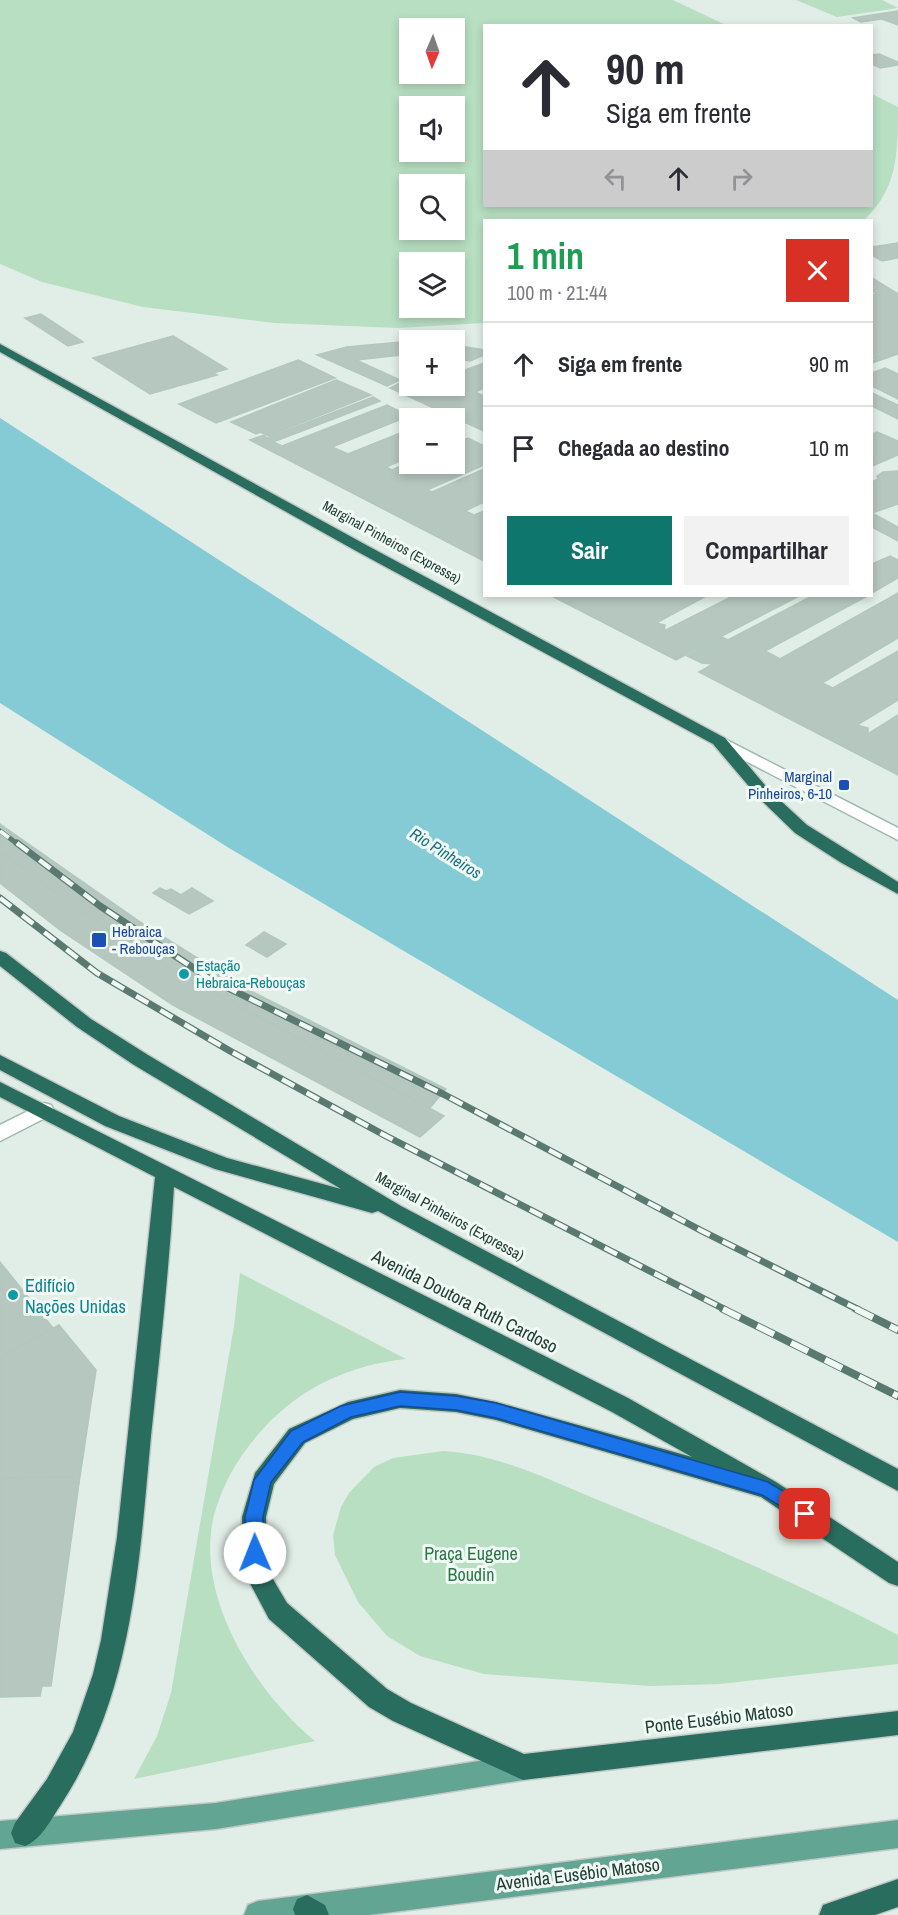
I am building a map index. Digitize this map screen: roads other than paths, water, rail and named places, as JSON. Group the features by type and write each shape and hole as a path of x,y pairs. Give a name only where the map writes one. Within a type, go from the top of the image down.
{"highway":[{"name":"Marginal Pinheiros (Expressa)","path":"0,347 363,549 719,741 751,779 791,819 814,838 898,889"},
{"name":"Marginal Pinheiros (Expressa)","path":"0,957 84,1023 141,1060 394,1211 898,1481"},
{"path":"0,1062 112,1121 222,1164 394,1211"},
{"name":"Avenida Doutora Ruth Cardoso","path":"0,1089 620,1405 768,1489 898,1575"},
{"path":"13,1834 73,1761 96,1708 114,1646 161,1243 165,1173"},
{"path":"534,1766 378,1698 347,1674 278,1611 255,1570 254,1517 263,1480 297,1436 348,1411 400,1399 456,1403 496,1411 768,1489"},
{"name":"Ponte Eusébio Matoso","path":"534,1766 898,1723"},
{"path":"833,1915 898,1893"}],"main road":[{"path":"719,741 898,836"},
{"path":"0,1134 44,1110"},
{"path":"13,1834 216,1816 534,1766"},
{"name":"Avenida Eusébio Matoso","path":"258,1915 311,1912 898,1834"}],"water":[{"name":"Rio Pinheiros","path":"0,418 898,1000 898,1242 229,848 0,703"}],"railway":[{"path":"0,831 19,845"},
{"path":"17,843 100,906 210,979 443,1094 702,1231 859,1310"},
{"path":"0,898 97,973 230,1051 386,1136 726,1310"},
{"path":"723,1309 898,1396"},
{"path":"856,1309 898,1330"}],"place":[{"name":"Marginal Pinheiros, 6-10","path":"844,785"},
{"name":"Hebraica - Rebouças","path":"99,940"},
{"name":"Estação Hebraica-Rebouças","path":"184,974"},
{"name":"Edifício Nações Unidas","path":"13,1295"}],"park label":[{"name":"Praça Eugene Boudin","path":"471,1563"}]}
